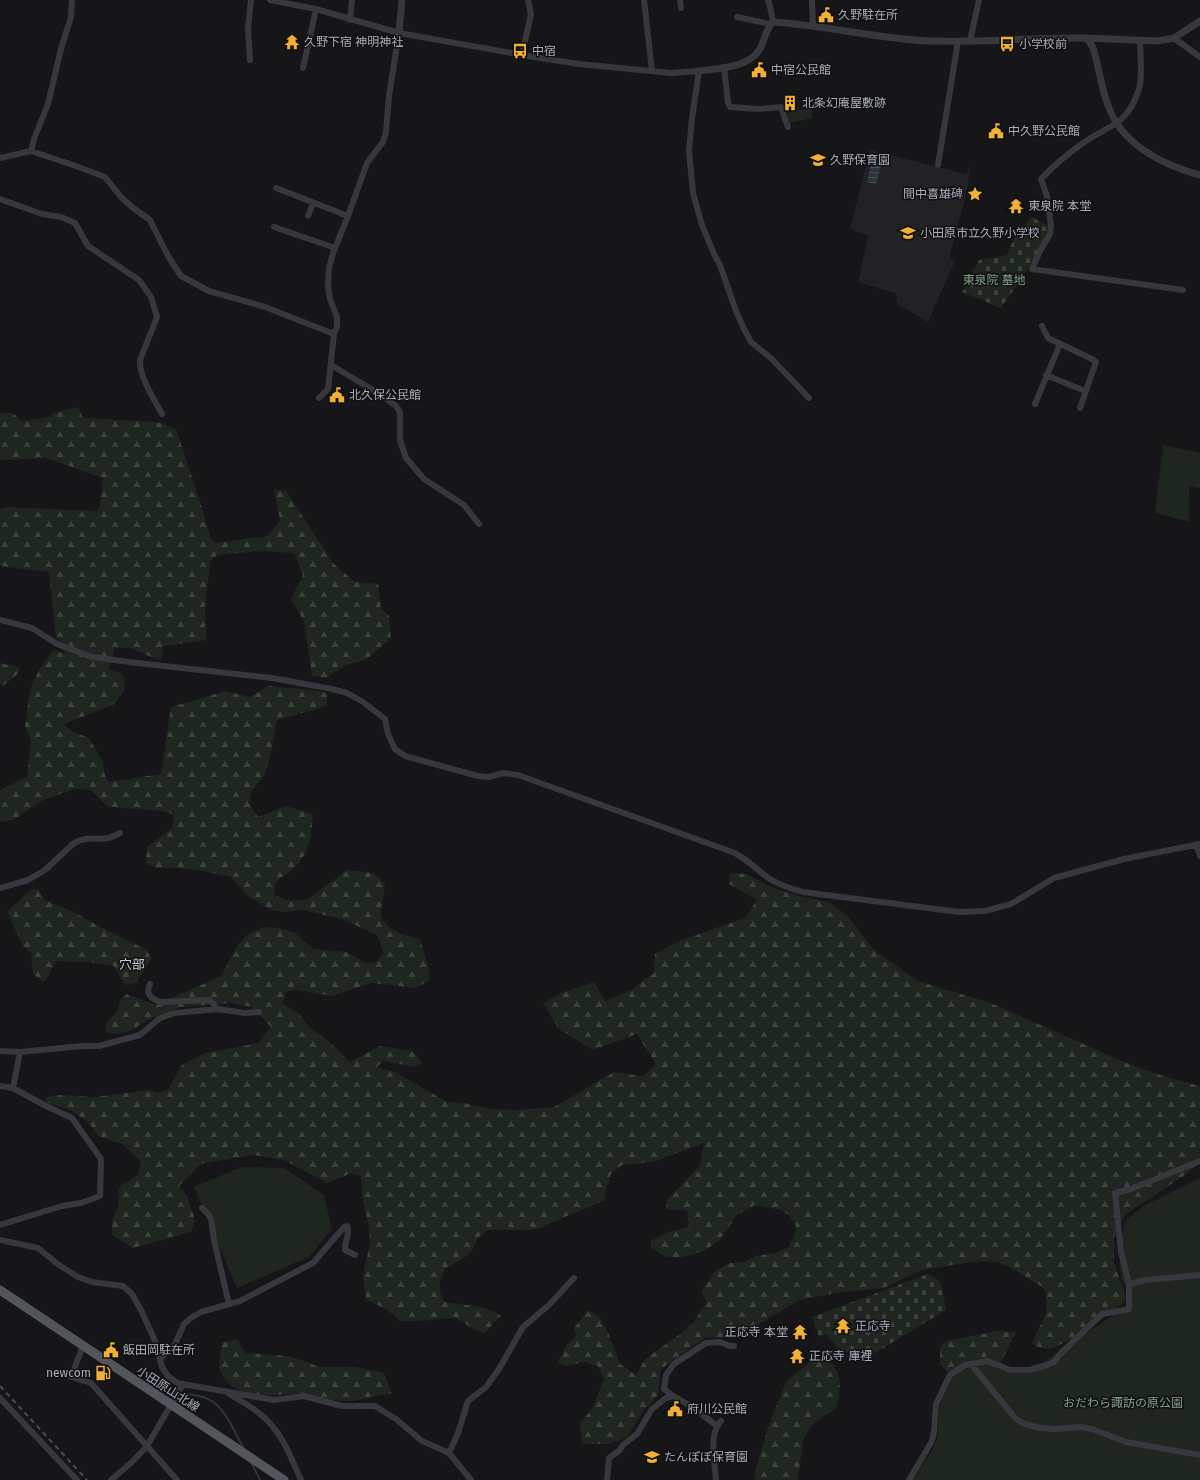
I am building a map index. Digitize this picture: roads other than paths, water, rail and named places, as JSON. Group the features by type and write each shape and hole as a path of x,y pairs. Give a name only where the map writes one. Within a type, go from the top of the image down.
{"main road":[{"name":"小田原山北線","path":"0,1290 284,1480"}],"street":[{"path":"31,151 34,139 48,104 61,49 71,17 72,0"},
{"path":"250,60 248,28 251,0"},
{"path":"270,0 316,9 399,33 579,64 671,73 700,71 747,62 756,55 761,47 766,30 771,23 770,6 768,0"},
{"path":"350,20 352,0"},
{"path":"319,398 328,389 334,334 337,327 328,286 329,268 335,248 368,163 383,142 386,132 389,96 399,33 402,0"},
{"path":"522,55 531,14 528,0"},
{"path":"644,0 652,72"},
{"path":"680,0 682,8"},
{"path":"812,0 813,26"},
{"path":"970,41 979,0"},
{"path":"303,68 316,9"},
{"path":"737,17 771,23 813,26 911,40 958,41 1084,38 1158,41 1174,38 1200,21"},
{"path":"1084,38 1088,40 1093,48 1107,105 1116,124 1127,137 1150,154 1173,167 1200,175"},
{"path":"1174,38 1200,57"},
{"path":"1140,40 1140,88 1125,117 1116,124 1086,141 1060,161 1041,179 1047,196 1051,226 1050,234 1039,252 1032,269 1183,290"},
{"path":"938,165 958,41"},
{"path":"724,67 728,104 730,107 759,109 781,107 788,127"},
{"path":"700,71 692,118 689,151 693,193 702,225 720,265 736,311 752,342 772,359 809,398"},
{"path":"0,158 31,151 104,177 132,207 150,220 168,256 181,276 209,291 265,307 334,334"},
{"path":"276,188 348,216"},
{"path":"0,199 42,214 61,217 75,223 88,246 139,280 151,297 157,317 140,360 139,367 162,414"},
{"path":"308,216 313,202"},
{"path":"274,227 335,248"},
{"path":"1042,326 1048,338 1096,362 1080,408"},
{"path":"1035,404 1060,344"},
{"path":"331,365 378,393 396,406 400,412 400,440 406,458 424,479 464,505 479,524"},
{"path":"1046,375 1085,391"},
{"path":"0,620 32,628 57,644 92,657 272,678 347,693 363,702 385,719 388,734 395,749 405,756 478,776 489,777 503,773 518,775 734,853 744,858 770,879 786,888 803,892 959,912 985,911 1011,904 1054,878 1124,859 1198,844 1200,856"},
{"path":"0,888 28,880 45,870 74,843 80,840 87,838 108,838 120,833"},
{"path":"150,984 148,995 154,1000 160,1002 209,1000 214,1004 216,1009"},
{"path":"0,1051 20,1052 83,1046 99,1046 140,1035 160,1018 175,1013 216,1009 245,1013 259,1012"},
{"path":"13,1088 20,1052"},
{"path":"0,1086 13,1088 72,1118 101,1159 100,1196 81,1203 62,1206 0,1225"},
{"path":"909,1480 932,1441 936,1404 950,1375 965,1365 988,1361 1010,1370 1029,1370 1054,1362 1060,1354 1102,1314 1129,1309 1129,1284 1121,1252 1115,1193 1131,1189 1200,1161"},
{"path":"202,1208 208,1214 210,1219 229,1304"},
{"path":"160,1358 175,1344 184,1324 191,1318 201,1312 240,1301 313,1262 344,1227 347,1226 349,1232 344,1245 345,1250 355,1255"},
{"path":"0,1240 38,1248 59,1265 78,1277 92,1282 123,1286 132,1294 142,1312 162,1366 168,1376 177,1383 274,1400 304,1396 342,1406 375,1406 396,1419 422,1441 449,1453 471,1480"},
{"path":"1129,1284 1146,1280 1200,1275"},
{"path":"449,1453 458,1433 468,1402 486,1386 499,1369 523,1327 549,1305 574,1278"},
{"path":"716,1480 714,1439 719,1424 664,1389 666,1375 674,1364 706,1343 720,1342 734,1346"},
{"path":"83,1346 71,1376 91,1383 177,1480"},
{"path":"971,1364 1016,1419 1025,1424 1040,1428 1054,1429 1080,1426 1126,1442 1200,1455"},
{"path":"111,1480 132,1462 146,1446 183,1384"},
{"path":"228,1393 261,1414 276,1431 287,1449 301,1480"},
{"path":"607,1480 609,1458 637,1434 652,1409 666,1398 674,1396"},
{"path":"0,1398 77,1480"}],"waterway":[{"path":"189,1394 208,1399 215,1403 222,1410 229,1421 244,1449"},
{"path":"251,1462 260,1480"}],"railway":[{"path":"0,1386 87,1480"}],"place":[{"name":"久野駐在所","path":"826,15"},
{"name":"久野下宿 神明神社","path":"292,42"},
{"name":"小学校前","path":"1007,44"},
{"name":"中宿","path":"520,51"},
{"name":"中宿公民館","path":"759,70"},
{"name":"北条幻庵屋敷跡","path":"790,103"},
{"name":"中久野公民館","path":"996,131"},
{"name":"久野保育園","path":"818,160"},
{"name":"間中喜雄碑","path":"975,194"},
{"name":"東泉院 本堂","path":"1016,206"},
{"name":"小田原市立久野小学校","path":"908,233"},
{"name":"北久保公民館","path":"337,395"},
{"name":"正応寺","path":"843,1326"},
{"name":"正応寺 本堂","path":"800,1332"},
{"name":"飯田岡駐在所","path":"111,1350"},
{"name":"正応寺 庫裡","path":"797,1356"},
{"name":"newcom","path":"103,1373"},
{"name":"府川公民館","path":"675,1409"},
{"name":"たんぽぽ保育園","path":"652,1457"}],"district":[{"name":"穴部","path":"132,964"}],"park label":[{"name":"東泉院 墓地","path":"994,280"},
{"name":"おだわら諏訪の原公園","path":"1123,1403"}]}
